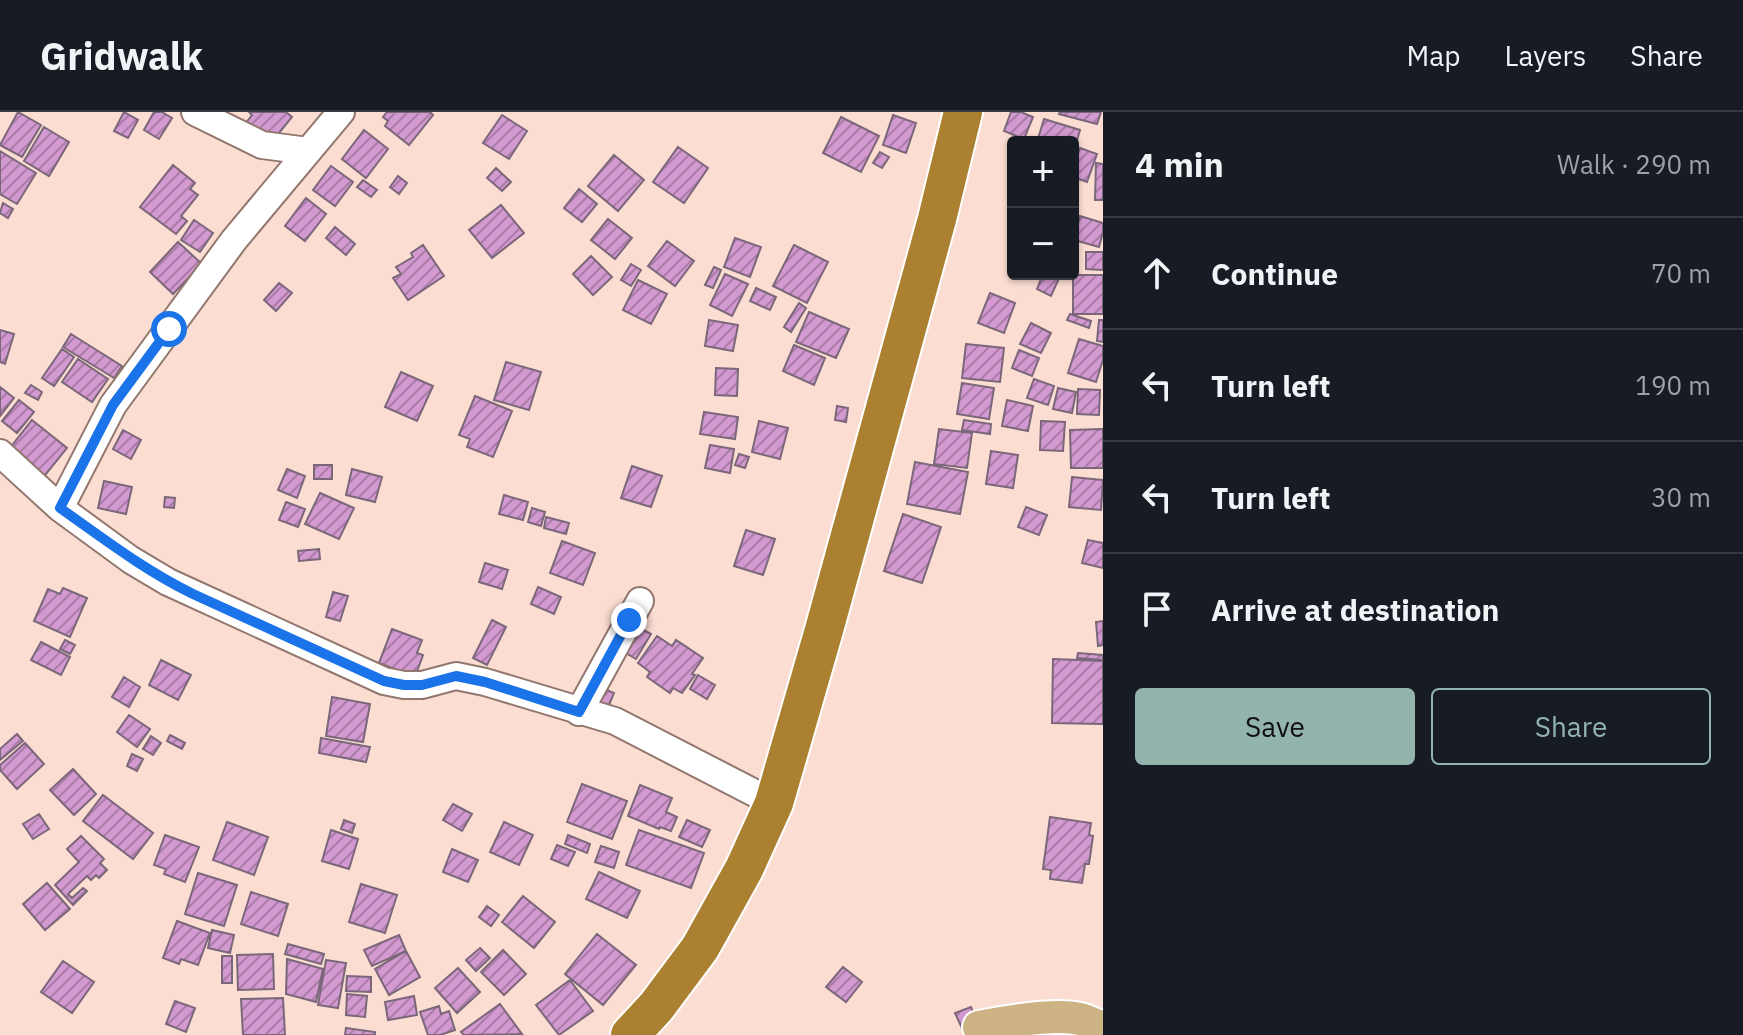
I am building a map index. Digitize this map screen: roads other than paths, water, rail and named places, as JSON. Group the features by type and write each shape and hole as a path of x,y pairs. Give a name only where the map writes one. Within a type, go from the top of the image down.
{"highway":[{"path":"630,1035 656,1007 700,948 744,869 774,803 937,219 963,112"}],"main road":[{"path":"965,1031 1046,1027 1081,1019 1103,1028"}],"street":[{"path":"195,112 262,145 308,151"},
{"path":"60,508 113,405 234,240 341,112"},
{"path":"0,453 60,508 131,560 168,582 384,681 422,685 456,676 615,721 774,803"},
{"path":"579,712 640,601"}]}
